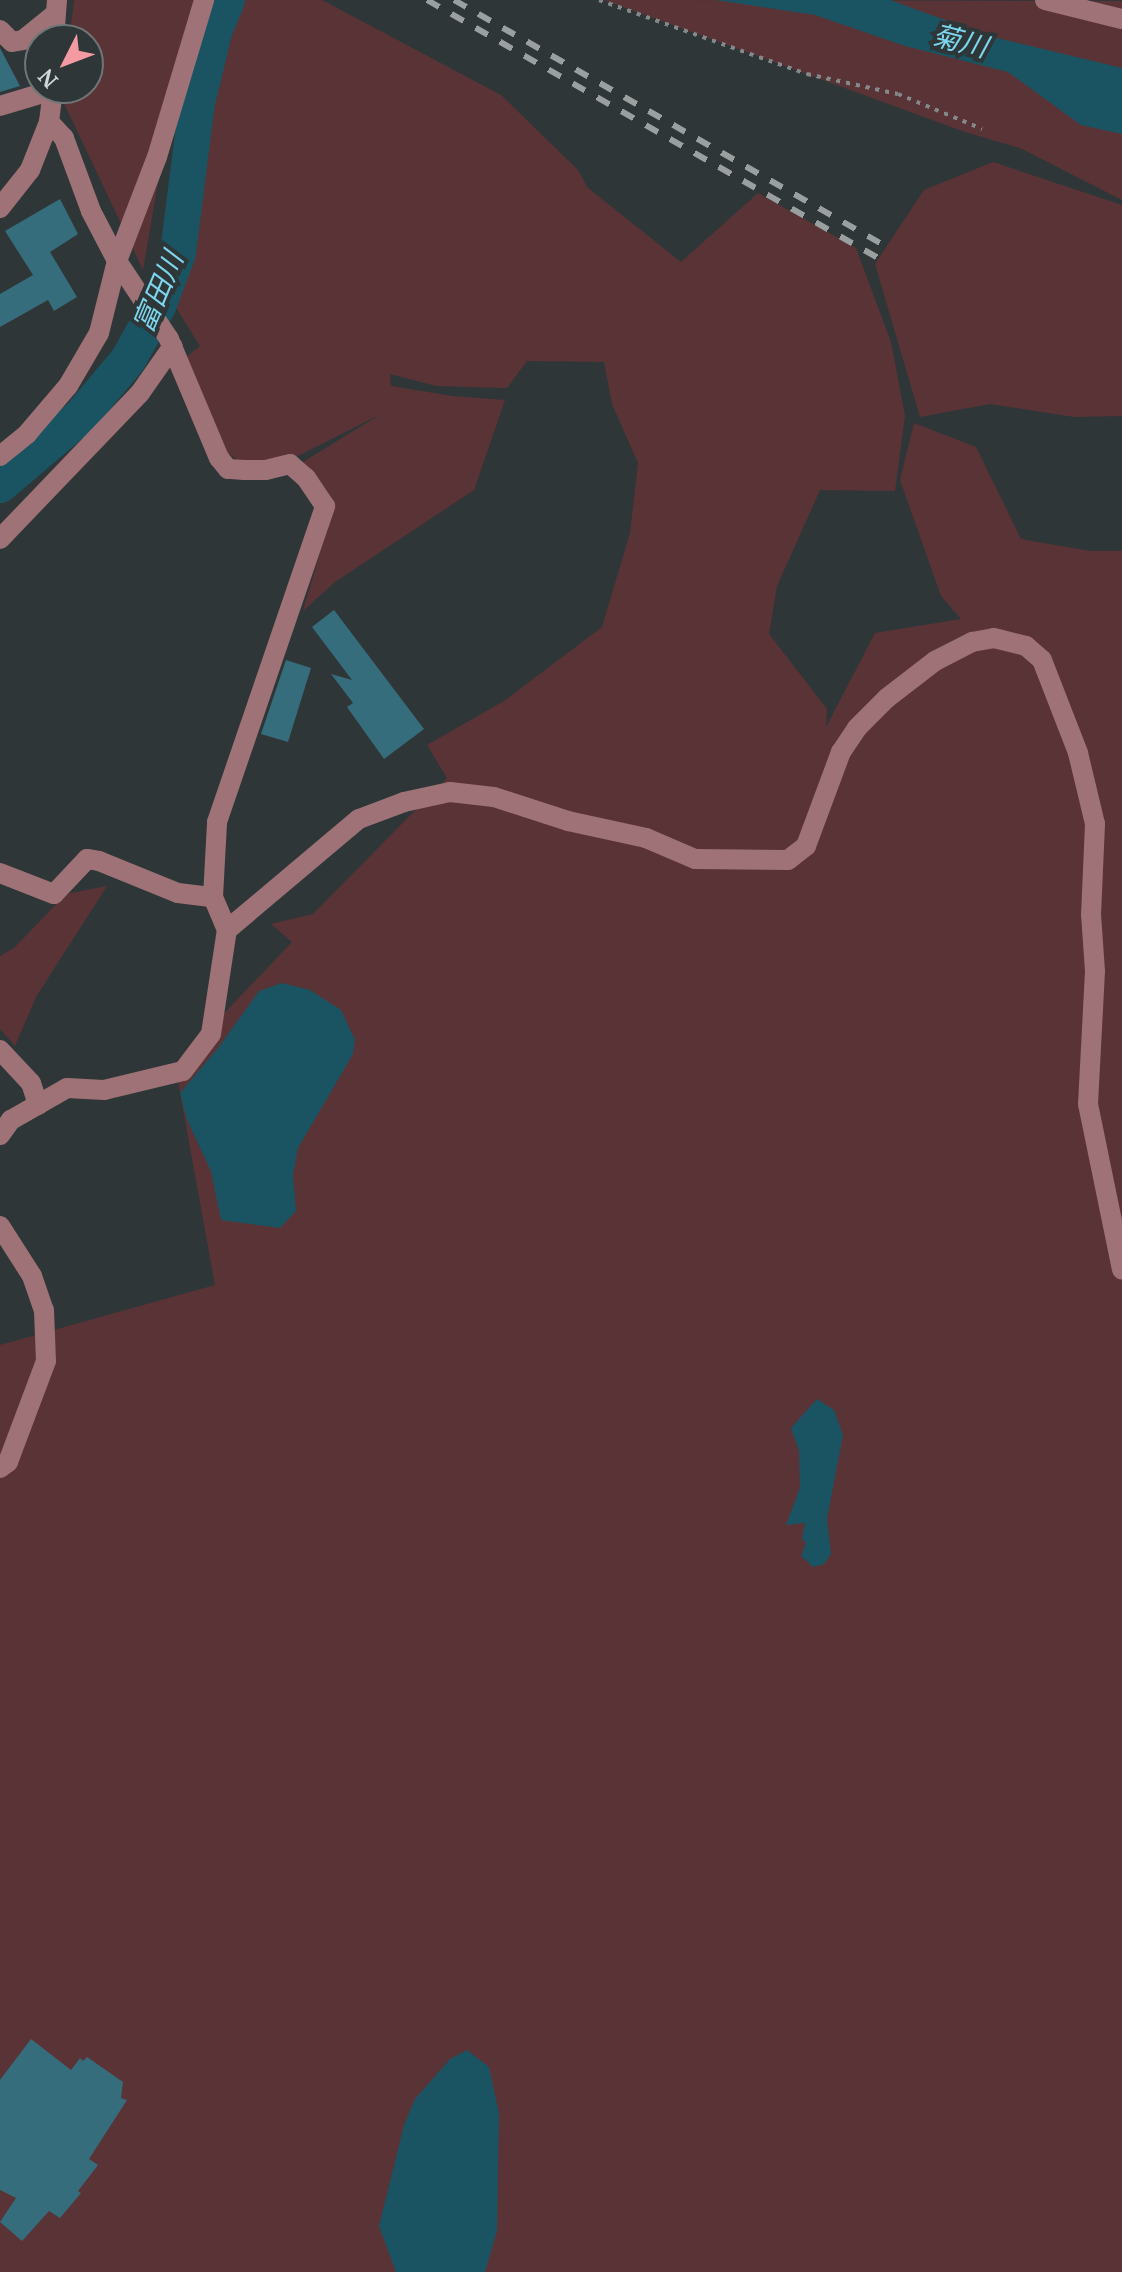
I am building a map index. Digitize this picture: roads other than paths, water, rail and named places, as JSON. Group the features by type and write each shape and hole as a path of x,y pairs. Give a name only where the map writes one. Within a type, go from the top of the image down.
{"street":[{"path":"0,456 27,434 68,386 99,333 117,261 157,157 204,0"},
{"path":"1045,0 1122,19"},
{"path":"0,30 12,42 23,40 56,7"},
{"path":"0,106 24,98"},
{"path":"0,208 30,170 49,122 51,104"},
{"path":"0,1135 11,1120 67,1088 104,1090 183,1071 211,1034 227,930 213,897 217,822 325,506 306,478 290,464 266,470 228,469 219,458 171,342 117,261 91,211 64,138 49,122"},
{"path":"0,539 140,393 171,342"},
{"path":"227,930 359,819 404,802 450,792 494,797 568,821 646,838 695,859 788,860 806,846 841,752 857,728 887,698 935,661 972,642 1008,640 1026,646 1042,660 1078,753 1095,824 1091,914 1095,971 1088,1104 1122,1270"},
{"path":"0,873 54,894 87,859 178,893 213,897"},
{"path":"0,1050 31,1083 38,1105"},
{"path":"0,1226 32,1276 44,1310 46,1361 8,1462 0,1468"}],"water":[{"name":"菊川","path":"716,0 890,0 989,36 1122,68 1122,134 1081,125 1008,72 905,46 815,15"},
{"path":"282,983 310,990 341,1010 355,1040 353,1054 298,1148 293,1175 296,1211 280,1228 221,1220 211,1171 187,1120 180,1093 218,1048 259,991"},
{"path":"817,1399 834,1410 843,1435 827,1519 831,1554 824,1564 813,1567 801,1556 806,1543 802,1539 805,1523 786,1525 800,1488 799,1451 791,1428"},
{"path":"467,2050 489,2067 499,2113 497,2231 485,2272 396,2272 379,2226 404,2125 415,2099 450,2059"}],"waterway":[{"name":"富田川","path":"0,485 80,417 128,360 159,304 178,253 197,103 214,32 227,0"}],"railway":[{"path":"427,0 878,258"},
{"path":"454,0 884,245"}]}
